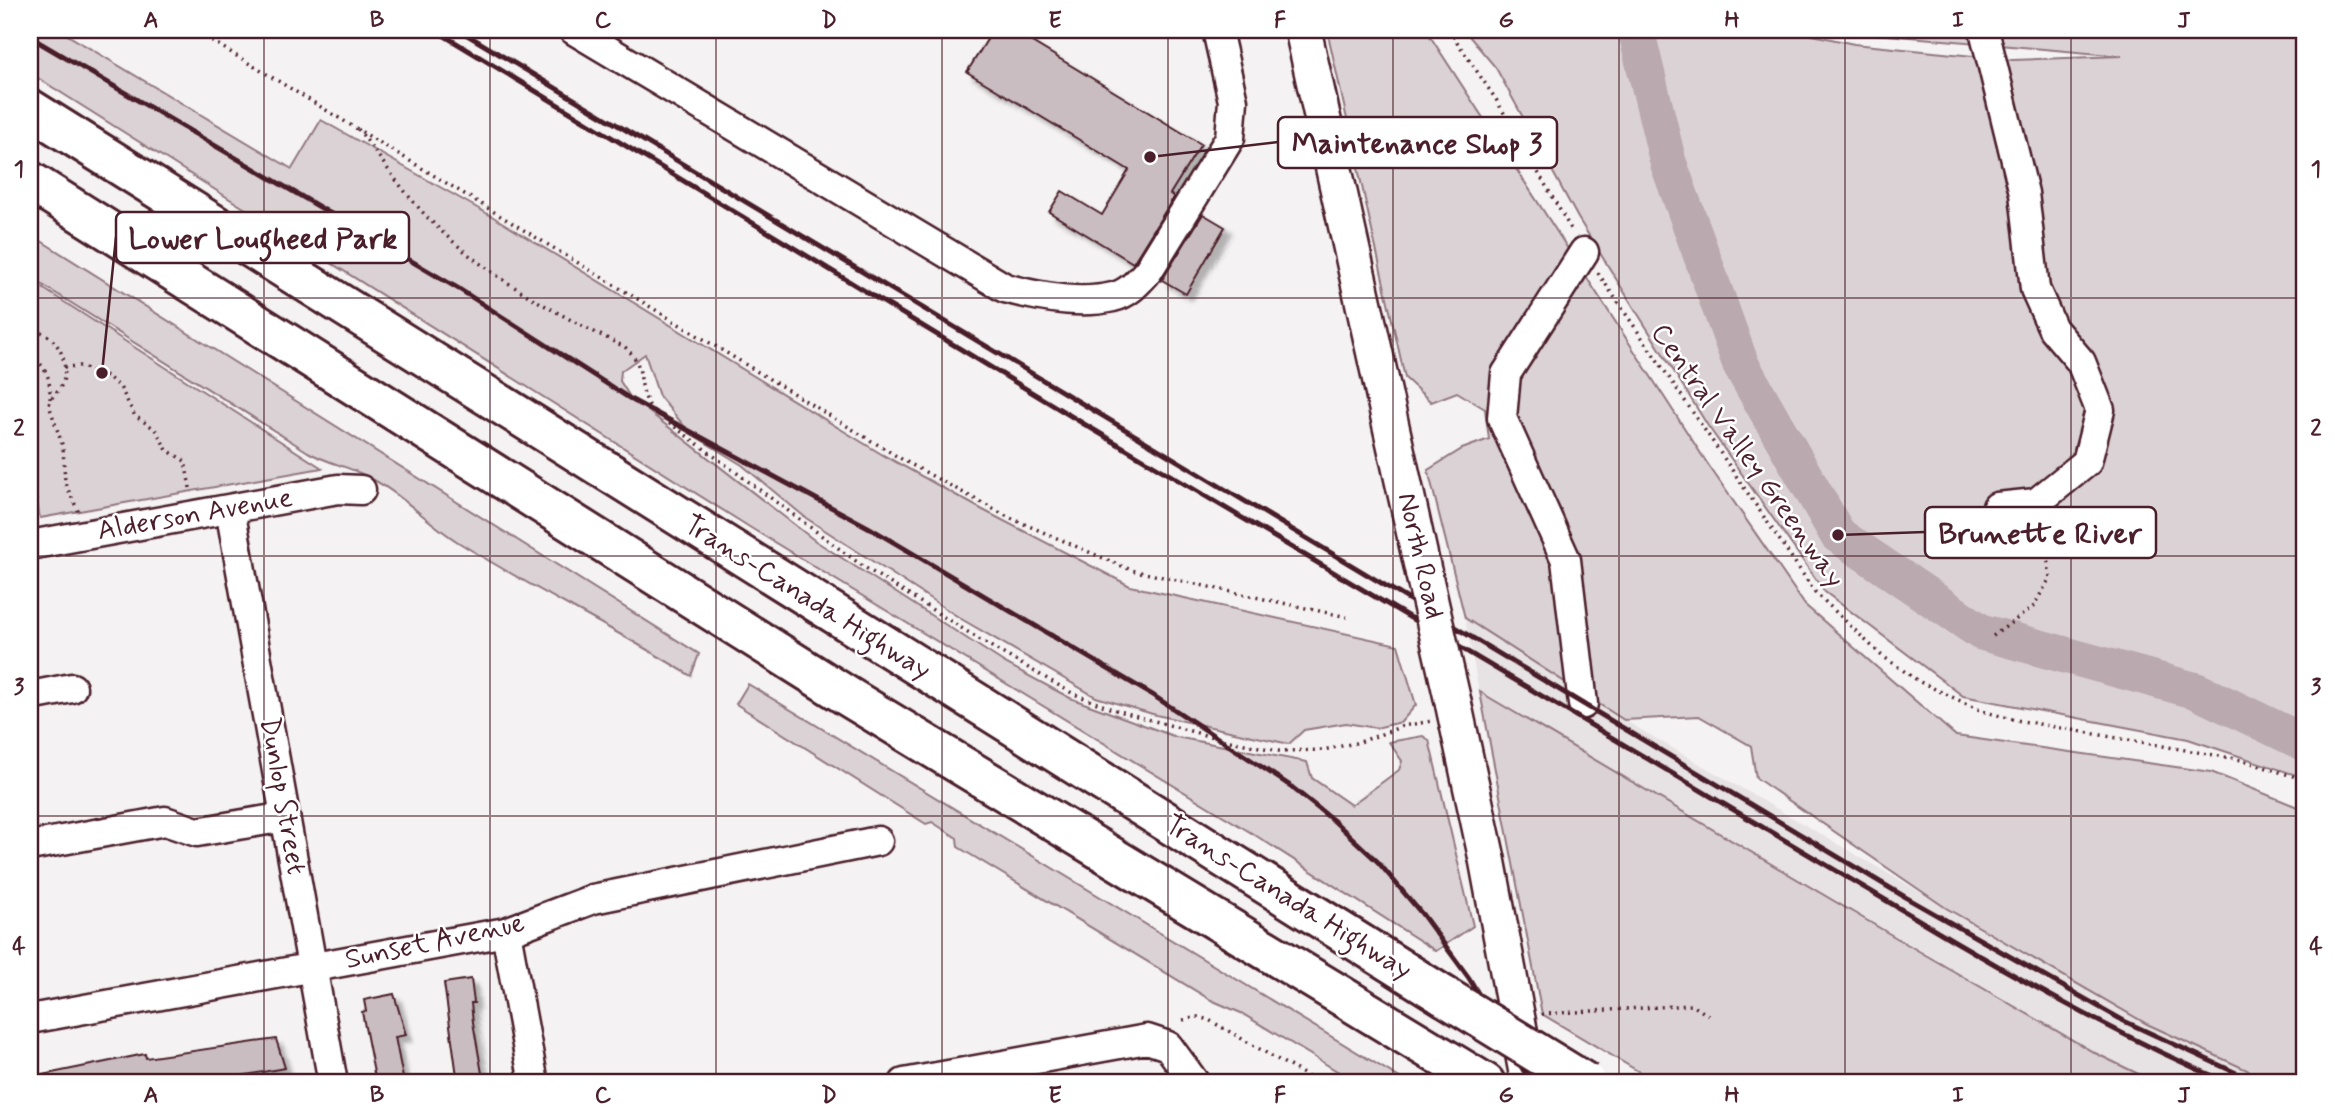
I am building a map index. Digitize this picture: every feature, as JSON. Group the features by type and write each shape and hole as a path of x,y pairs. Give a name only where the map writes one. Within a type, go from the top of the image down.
{"highway":[{"name":"Trans-Canada Highway","path":"30,109 1586,1083"},
{"name":"Trans-Canada Highway","path":"30,181 848,696 1472,1075"}],"main road":[{"name":"North Road","path":"1303,30 1487,859 1529,1083"}],"street":[{"path":"575,30 1005,288 1038,297 1081,299 1115,297 1135,286 1148,271 1230,138 1233,101 1217,30"},
{"path":"1984,30 2024,193 2035,289 2053,329 2081,362 2100,410 2087,462 2036,503 1997,507"},
{"path":"1583,704 1566,560 1502,418 1506,374 1584,252"},
{"name":"Alderson Avenue","path":"30,545 338,489 360,490"},
{"name":"Dunlop Street","path":"230,509 333,1083"},
{"path":"30,696 72,688"},
{"path":"30,846 165,821 197,832 285,817"},
{"name":"Sunset Avenue","path":"30,1019 506,932 593,899 878,841"},
{"path":"506,932 534,1083"},
{"path":"904,1083 972,1077 1147,1039 1168,1045 1195,1083"}],"path":[{"path":"194,30 903,460 1008,517 1131,570 1347,617"},
{"name":"Central Valley Greenway","path":"1449,30 1497,101 1584,252 1815,592 1881,655 1920,682 1982,710 2016,720 2242,760 2305,780"},
{"path":"358,129 430,220 466,252 550,310 625,347 641,367 648,404 664,419 762,489 815,533 995,649 1072,692 1112,709 1215,738 1279,751 1323,750 1360,742 1403,726"},
{"path":"50,399 61,387 64,367 56,341 41,332 33,336 30,346 33,356 47,374 51,415 64,454 65,483 79,510 83,535"},
{"path":"64,367 79,366 98,370 120,387 135,416 155,429 167,450 185,461 195,515"},
{"path":"1993,636 2033,607 2050,578 2041,499"},
{"path":"1516,1018 1555,1011 1692,1005 1711,1017"},
{"path":"1183,1020 1198,1017 1209,1020 1319,1083"}],"shaded area":[{"path":"30,30 59,30 292,169 321,120 495,218 883,455 1130,586 1398,645 1416,705 1401,722 1376,728 1346,723 1304,730 1289,744 1156,715 1096,697 963,620 806,518 742,465 690,433 659,396 645,354 621,371 620,381 630,397 814,540 1005,663 1070,698 1176,737 1307,762 1312,778 1351,805 1399,770 1402,761 1389,742 1423,736 1429,740 1473,926 1436,951 1258,837 751,528 30,73"},
{"path":"1327,30 1426,30 1707,463 1805,605 1956,736 2211,772 2305,810 2305,1083 2273,1082 2147,1024 1946,908 1756,778 1751,746 1699,716 1624,720 1465,618 1428,470 1462,449 1489,439 1485,409 1457,392 1431,402 1405,378"},
{"path":"1464,30 1790,30 1854,44 2013,60 2122,56 1831,30 2305,30 2305,778 2188,739 1963,696 1825,592 1708,426 1578,218 1496,68"},
{"path":"30,234 699,654 691,676 458,542 375,480 308,452 30,277"},
{"path":"30,280 322,468 40,518 30,465"},
{"path":"1465,618 1624,720 2147,1024 2276,1083 2157,1083 2095,1053 1479,691"},
{"path":"748,684 1408,1083 1357,1083 1241,1013 1211,1000 958,847 957,838 932,822 926,824 736,704"},
{"path":"1480,692 2095,1053 2157,1083 1658,1083 1542,1014"}],"building":[{"path":"993,30 1012,30 1201,144 1170,194 1174,197 1133,263 1049,212 1062,191 1102,215 1129,170 967,72"},
{"path":"1203,214 1225,227 1186,294 1162,280"},
{"path":"471,979 473,1022 483,1079 458,1083 444,983"},
{"path":"394,994 406,1035 395,1037 404,1083 376,1083 362,1012 366,1011 364,1000"},
{"path":"276,1039 285,1068 235,1077 236,1083 42,1083 42,1075 145,1054 146,1058"}],"waterway":[{"path":"1636,30 1668,162 1741,365 1838,535 1981,632 2197,691 2305,743"}],"railway":[{"path":"435,30 1084,424 1951,939 2088,1016 2229,1083"},
{"path":"459,30 1905,897 2124,1021 2258,1083"},
{"path":"30,37 459,289 632,400 868,527 1154,696 1289,785 1334,821 1378,862 1422,914 1469,978 1531,1083"}],"place":[{"name":"Maintenance Shop 3","path":"1150,157"},
{"name":"Lower Lougheed Park","path":"102,373"},
{"name":"Brunette River","path":"1838,535"}]}
